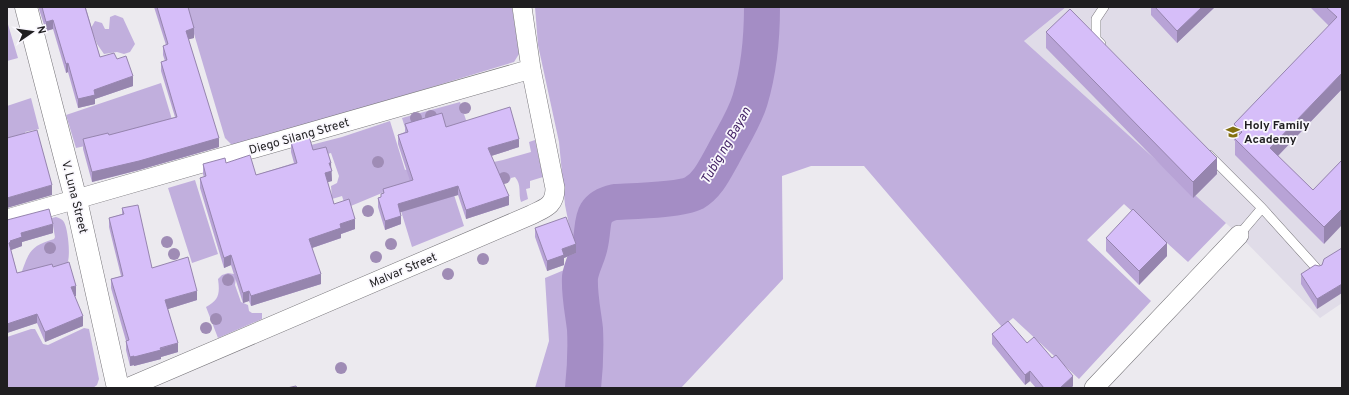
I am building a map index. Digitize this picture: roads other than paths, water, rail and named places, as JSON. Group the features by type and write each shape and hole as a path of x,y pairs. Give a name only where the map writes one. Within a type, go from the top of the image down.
{"street":[{"name":"V. Luna Street","path":"26,7 76,200 118,388"},
{"path":"522,7 531,69"},
{"name":"Diego Silang Street","path":"7,220 531,69"},
{"name":"Malvar Street","path":"127,388 531,215 548,206 553,201 555,195 531,69"},
{"path":"1094,388 1239,235"}],"lane":[{"path":"1104,7 1096,20 1096,39 1107,50"},
{"path":"1201,146 1262,208 1318,270"},
{"path":"1239,235 1262,208"}],"waterway":[{"name":"Tubig ng Bayan","path":"583,388 585,329 580,277 589,249 594,218 600,208 615,202 656,200 688,195 699,190 707,181 738,128 750,100 756,77 759,54 762,7"}],"place":[{"name":"Holy Family Academy","path":"1233,132"}]}
